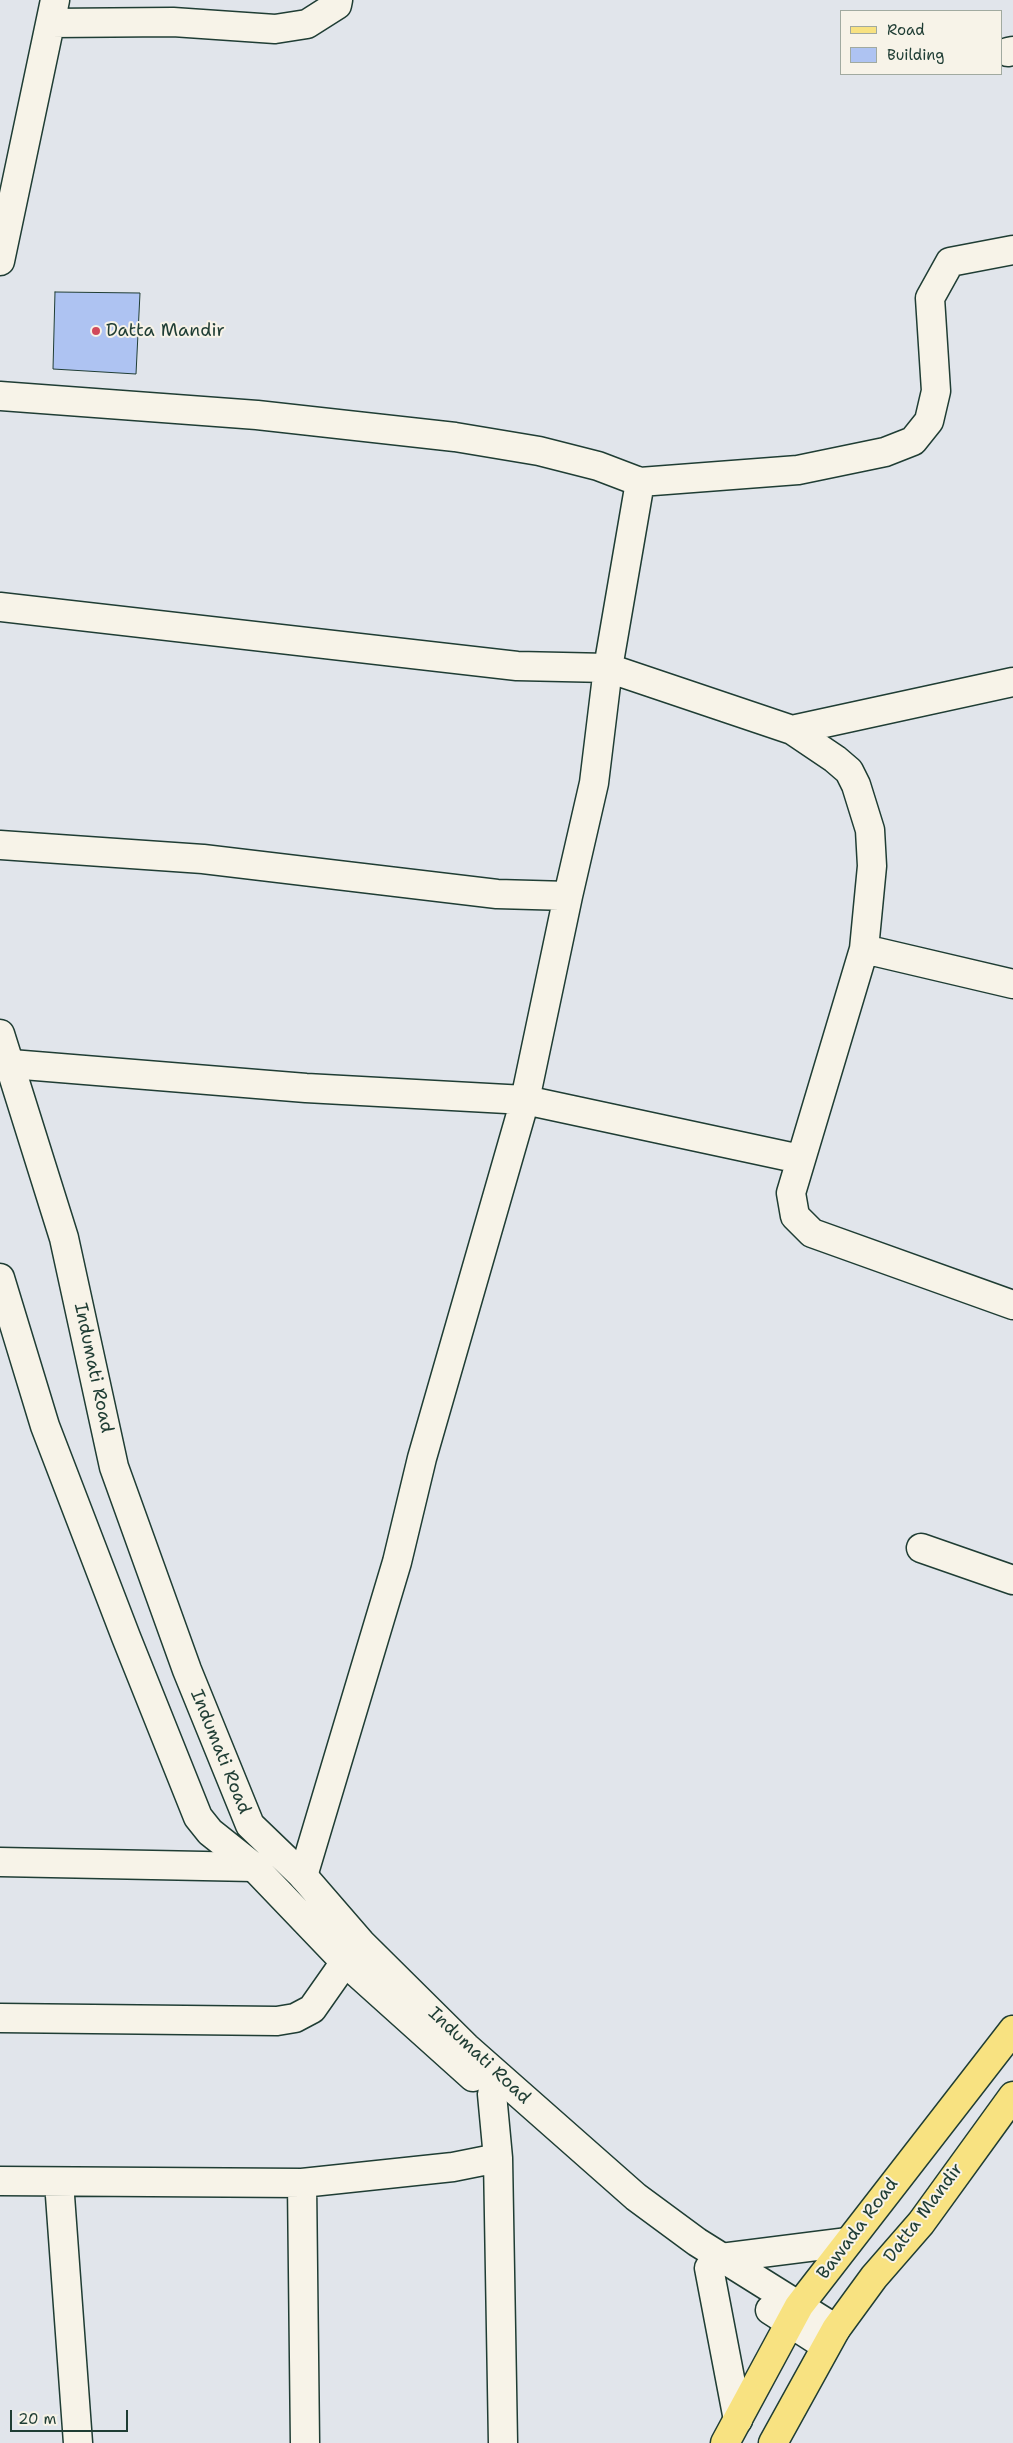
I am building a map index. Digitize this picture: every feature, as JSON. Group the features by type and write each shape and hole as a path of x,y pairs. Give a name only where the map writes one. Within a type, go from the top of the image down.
{"main road":[{"name":"Bawada Road","path":"732,2432 795,2315 848,2242 1013,2030"},
{"name":"Datta Mandir","path":"831,2338 874,2277 921,2223 1013,2096"},
{"path":"773,2443 831,2338"}],"street":[{"path":"0,261 53,11 275,29 307,24 337,5 338,0"},
{"path":"0,396 257,415 456,437 539,451 598,466 640,482 798,470 885,452 913,441 929,420 936,391 930,298 950,262 1013,250"},
{"path":"303,1876 397,1562 422,1458 525,1100 594,783 608,668 640,482"},
{"path":"0,607 516,666 608,668 792,730 835,759 849,771 856,785 870,830 872,845 864,949 791,1193 795,1216 812,1233 1013,1305"},
{"path":"792,730 1013,682"},
{"path":"0,845 203,859 497,894 568,896"},
{"path":"864,949 1013,984"},
{"name":"Indumati Road","path":"0,1034 11,1064 64,1238 114,1467 186,1670 250,1825 303,1876 362,1944 466,2047 636,2197 697,2242 715,2263"},
{"path":"11,1064 306,1088 525,1100 800,1159"},
{"name":"Indumati Road","path":"0,1278 45,1426 198,1817 210,1832 254,1867 344,1962 492,2094 631,2213 715,2263 831,2338"},
{"path":"921,1548 1013,1580"},
{"path":"0,1862 254,1867"},
{"path":"0,2018 277,2021 296,2018 312,2010 344,1962"},
{"path":"492,2094 498,2158 503,2443"},
{"path":"0,2181 302,2183 453,2167 498,2158"},
{"path":"59,2182 78,2443"},
{"path":"302,2183 305,2443"},
{"path":"732,2432 715,2263 848,2242"}],"building":[{"name":"Datta Mandir","path":"55,292 140,293 136,374 53,369"}],"place":[{"name":"Datta Mandir","path":"96,331"}]}
